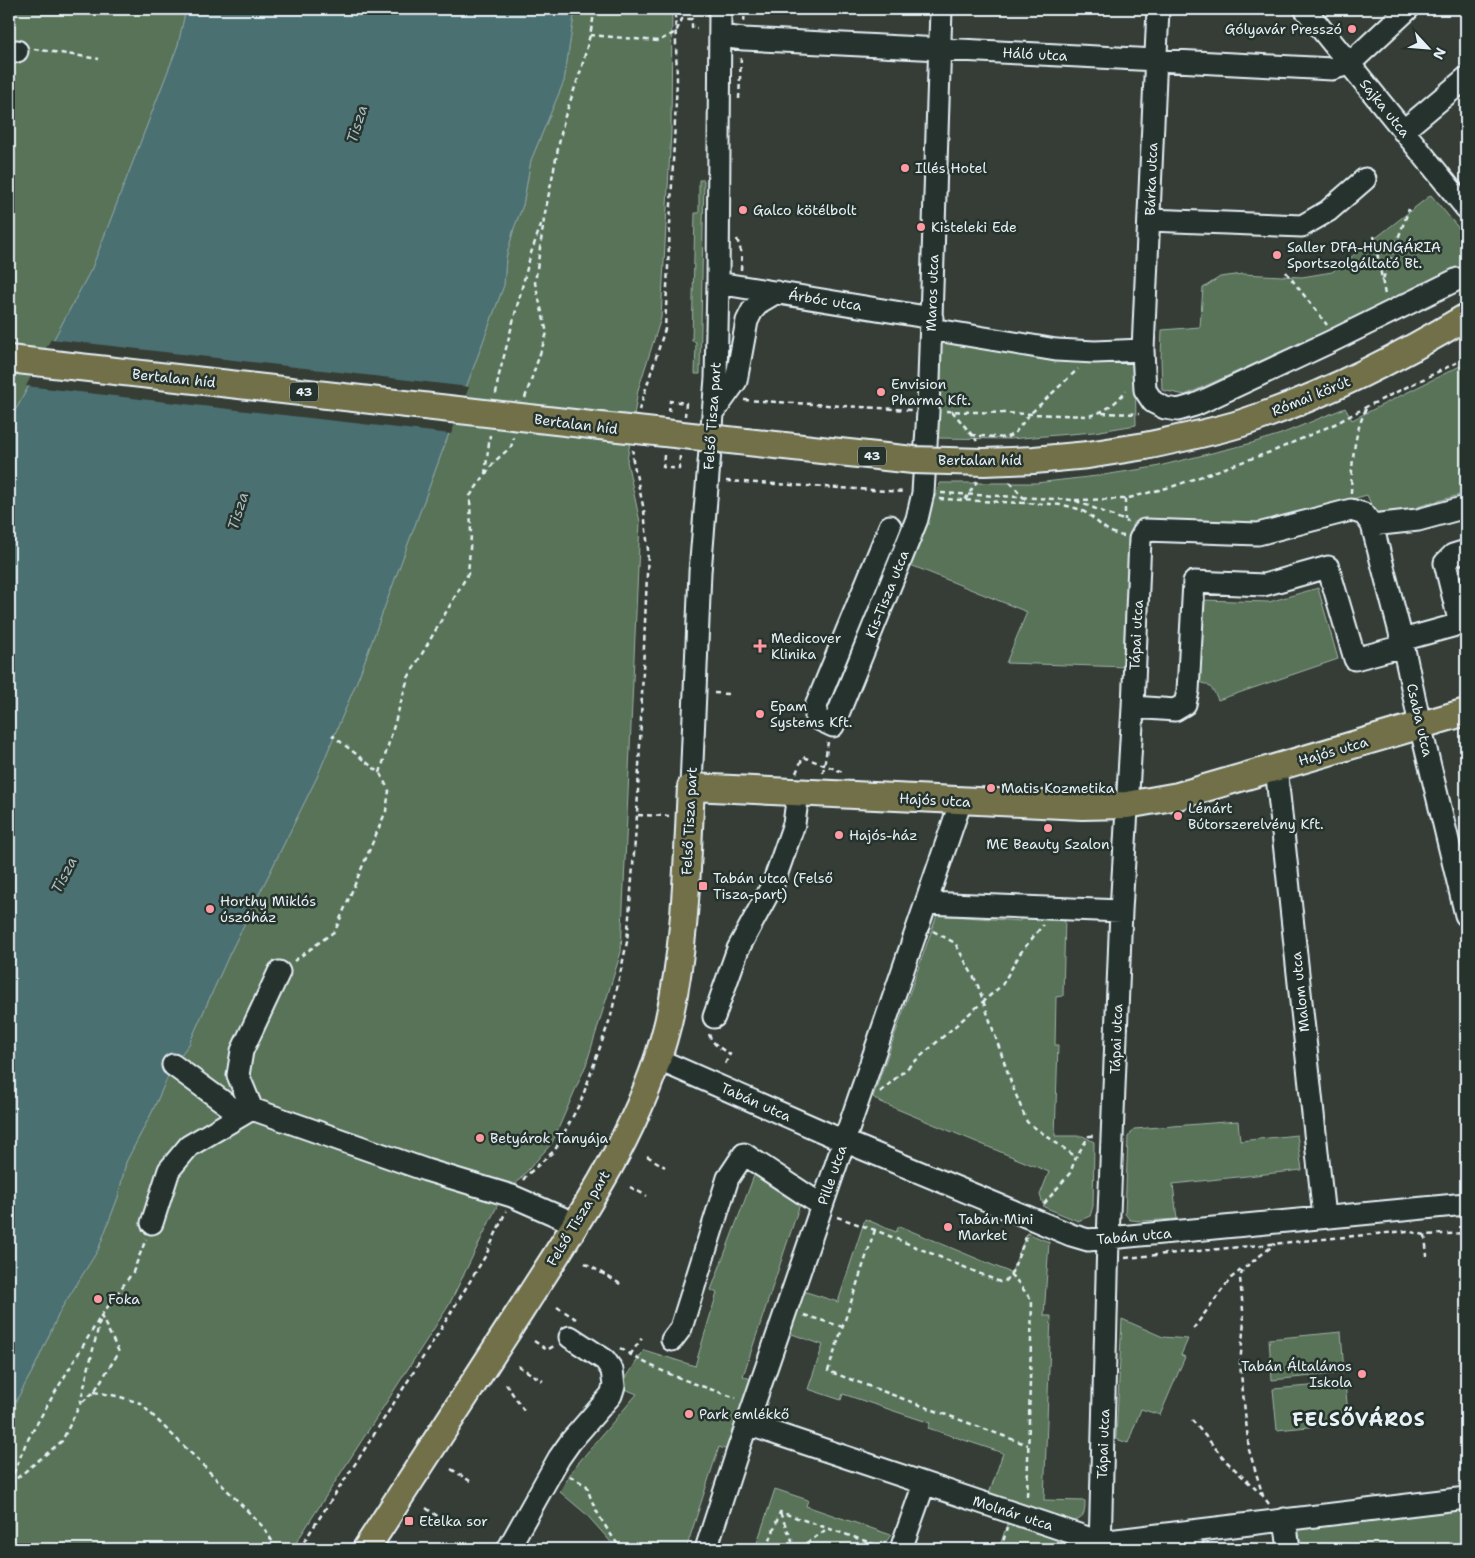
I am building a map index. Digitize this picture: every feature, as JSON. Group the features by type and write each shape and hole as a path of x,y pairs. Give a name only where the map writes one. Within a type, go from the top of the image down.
{"main road":[{"name":"Római körút","path":"1145,446 1240,423 1314,397 1454,331 1466,317"},
{"name":"Bertalan híd","path":"9,359 629,430 913,460 984,462 1034,460 1088,455 1145,446"},
{"name":"Hajós utca","path":"691,787 796,786 961,801 1082,806 1127,805 1178,796 1466,712"},
{"name":"Felső Tisza part","path":"366,1549 576,1224 627,1136 640,1107 668,1024 681,945 691,787"}],"street":[{"name":"Felső Tisza part","path":"691,787 700,572 716,378 720,9"},
{"name":"Maros utca","path":"926,458 941,9"},
{"name":"Bárka utca","path":"1158,9 1143,350 1145,390 1153,402 1164,408"},
{"name":"Sajka utca","path":"1305,9 1466,208"},
{"path":"1349,64 1408,9"},
{"name":"Háló utca","path":"720,36 744,39 1332,69 1349,64"},
{"path":"1403,131 1466,78"},
{"path":"1150,220 1302,226 1328,211 1365,179"},
{"path":"1164,408 1178,410 1194,405 1458,279"},
{"name":"Árbóc utca","path":"718,283 776,292 931,323"},
{"path":"713,413 736,380 747,322 752,311 760,302 776,292"},
{"path":"931,323 1056,350 1095,352 1143,350"},
{"name":"Kis-Tisza utca","path":"833,726 917,519 923,496 926,458"},
{"path":"1142,534 1258,534 1351,510 1364,514 1372,525 1418,520 1466,507"},
{"name":"Csaba utca","path":"1372,525 1403,643 1420,725 1466,915"},
{"path":"833,726 816,718 816,706 890,526"},
{"name":"Tápai utca","path":"1100,1545 1108,1239 1121,911 1142,534"},
{"path":"1132,707 1175,710 1185,704 1188,691 1194,582 1264,585 1328,567 1355,659 1460,624 1445,563 1453,555 1466,551"},
{"name":"Malom utca","path":"1276,767 1324,1217"},
{"path":"714,1017 738,949 772,884 794,824 796,786"},
{"name":"Pille utca","path":"706,1549 820,1208 961,801"},
{"path":"926,903 1121,911"},
{"path":"246,1112 238,1075 242,1051 279,972"},
{"name":"Tabán utca","path":"656,1059 844,1141 1071,1235 1088,1240 1466,1204"},
{"path":"173,1065 246,1112 512,1196 576,1224"},
{"path":"152,1223 169,1170 189,1146 246,1112"},
{"path":"672,1340 681,1328 728,1178 744,1154 820,1208"},
{"path":"508,1549 554,1466 571,1441 610,1395 614,1386 612,1370 605,1360 568,1333"},
{"name":"Molnár utca","path":"751,1414 924,1484 1026,1517 1100,1545 1190,1540 1285,1519 1466,1498"},
{"path":"901,1549 924,1484"},
{"path":"1285,1519 1289,1549"}],"path":[{"path":"524,402 547,333 535,283 545,213 564,119 581,70 590,35 594,9"},
{"path":"639,413 640,404 665,329 677,80 675,9"},
{"path":"739,107 745,9"},
{"path":"590,35 658,41 676,32 682,18 692,19 692,28 697,28"},
{"path":"40,50 99,59"},
{"path":"1382,281 1409,209"},
{"path":"495,399 498,380 531,253 545,213"},
{"path":"735,231 742,254 740,286"},
{"path":"1374,236 1388,313"},
{"path":"1286,272 1336,338"},
{"path":"1095,352 1029,415 1014,434 1005,438 971,434 952,412 1029,415 1088,416 1101,413 1136,415 1164,408"},
{"path":"923,496 1074,500 1125,499 1174,486 1276,450 1337,423 1466,358"},
{"path":"1101,413 1114,404 1125,391 1128,382"},
{"path":"737,400 928,411"},
{"path":"669,413 670,401 686,403 684,421"},
{"path":"1351,510 1352,466 1356,438 1366,407"},
{"path":"485,475 491,427"},
{"path":"380,773 408,678 468,574 471,536 470,496 495,461 511,447 517,429"},
{"path":"299,1549 444,1325 486,1254 512,1196 526,1176 555,1150 581,1101 611,1016 627,942 638,814 648,550 644,510 632,456 634,448"},
{"path":"664,455 663,467 679,468 681,451"},
{"path":"724,480 1073,507 1084,511 1108,532 1115,535 1142,534"},
{"path":"1125,499 1125,520"},
{"path":"1074,500 1125,520 1142,534"},
{"path":"714,692 728,694"},
{"path":"824,765 833,726"},
{"path":"279,972 335,931 386,811 390,791 380,773 332,735"},
{"path":"796,786 803,757 839,771"},
{"path":"638,814 669,816"},
{"path":"855,1110 879,1094 1002,985 1022,952 1056,908"},
{"path":"919,924 955,943 977,983 1026,1122 1076,1157"},
{"path":"714,1017 708,1033 710,1040 730,1054 725,1064"},
{"path":"820,1208 1000,1282 1005,1281 1010,1274 1033,1219 1070,1173 1076,1157 1090,1136 1112,1134"},
{"path":"647,1156 666,1167"},
{"path":"630,1187 647,1196"},
{"path":"9,1485 26,1443 48,1404 101,1316 133,1272 152,1223"},
{"path":"875,1230 828,1372 1028,1445"},
{"path":"1122,1258 1407,1231 1425,1235 1466,1233"},
{"path":"1425,1235 1427,1256"},
{"path":"1193,1329 1231,1278 1275,1244"},
{"path":"585,1263 622,1285"},
{"path":"1243,1269 1240,1278 1244,1321 1240,1364 1249,1450 1263,1496"},
{"path":"1010,1274 1032,1302 1026,1517"},
{"path":"534,1341 547,1350 552,1349 568,1333 557,1307"},
{"path":"786,1309 843,1327"},
{"path":"80,1404 94,1392 119,1352 101,1316"},
{"path":"9,1485 62,1440 80,1404 101,1316"},
{"path":"630,1355 642,1338"},
{"path":"614,1344 630,1355 670,1376 751,1414"},
{"path":"518,1366 543,1381"},
{"path":"506,1384 524,1411"},
{"path":"94,1392 140,1403 264,1528 277,1549"},
{"path":"1192,1420 1227,1462 1269,1504"},
{"path":"554,1466 587,1486 599,1517 621,1549"},
{"path":"451,1469 470,1481"},
{"path":"426,1508 447,1523"},
{"path":"780,1512 891,1549"},
{"path":"767,1549 780,1512"},
{"path":"780,1512 792,1540 791,1549"},
{"path":"799,1549 828,1528"},
{"path":"442,1549 450,1545"}],"green space":[{"path":"9,9 186,9 178,45 92,268 18,406 9,419"},
{"path":"575,9 672,9 671,132 661,318 638,390 627,461 640,522 621,952 586,1065 552,1143 500,1200 449,1305 292,1549 9,1549 9,1414 35,1366 61,1309 98,1250 118,1197 126,1162 152,1112 173,1065 189,1044 229,955 317,777 359,676 504,285 506,258 514,228 523,205 531,160 564,81"},
{"path":"699,180 704,180 700,374 695,374 696,342 692,341 695,213 699,213"},
{"path":"1431,195 1466,237 1466,264 1325,332 1185,395 1162,390 1162,330 1200,327 1203,288 1220,277 1243,274 1302,277 1332,272"},
{"path":"942,336 1135,356 1136,425 1094,432 1009,439 936,438"},
{"path":"1466,363 1466,493 1417,507 1414,513 1385,520 1375,513 1367,495 1260,524 1133,522 1127,667 1006,663 1027,612 903,562 940,483 1036,483 1155,467 1281,434 1345,408 1352,420"},
{"path":"1318,588 1338,659 1218,700 1210,687 1196,681 1201,600 1269,602"},
{"path":"937,915 1020,921 1021,916 1065,917 1063,996 1056,997 1055,1045 1058,1045 1055,1136 1083,1136 1094,1142 1093,1206 1090,1216 1078,1221 1044,1207 1040,1195 1049,1172 880,1102 873,1097"},
{"path":"1238,1121 1240,1141 1297,1135 1302,1170 1173,1184 1177,1219 1130,1220 1125,1214 1128,1137 1134,1129"},
{"path":"755,1173 800,1204 743,1376 755,1381 730,1451 719,1447 686,1549 617,1549 586,1514 560,1492 573,1469 637,1394 620,1387 644,1350 695,1366 717,1293 711,1290"},
{"path":"865,1219 896,1232 899,1226 1009,1272 1012,1271 1027,1233 1049,1242 1044,1316 1051,1316 1044,1500 1085,1501 1084,1512 1081,1518 1071,1521 989,1494 1003,1453 928,1428 930,1423 843,1394 841,1400 808,1389 823,1345 789,1333 803,1291 838,1302"},
{"path":"1122,1319 1163,1337 1188,1339 1181,1355 1185,1357 1160,1415 1141,1409 1128,1443 1116,1439"},
{"path":"1341,1332 1344,1373 1272,1380 1269,1339"},
{"path":"1345,1383 1349,1423 1277,1430 1273,1389"},
{"path":"775,1489 808,1500 806,1506 891,1535 881,1549 755,1549"},
{"path":"1466,1507 1466,1549 1295,1549 1292,1527"},
{"path":"1007,1524 1072,1544 1077,1549 999,1549"},
{"path":"1186,1540 1186,1549 1124,1549"}],"water":[{"name":"Tisza","path":"186,9 575,9 564,81 531,160 523,205 514,228 506,258 504,285 359,676 317,777 229,955 189,1044 173,1065 152,1112 126,1162 118,1197 98,1250 61,1309 35,1366 9,1414 9,419 18,406 92,268 178,45"}],"pier":[{"path":"51,339 469,387 451,434 26,386"}],"place":[{"name":"Gólyavár Presszó","path":"1352,29"},
{"name":"Illés Hotel","path":"905,168"},
{"name":"Galco kötélbolt","path":"743,210"},
{"name":"Kisteleki Ede","path":"921,227"},
{"name":"Saller DFA-HUNGÁRIA Sportszolgáltató Bt.","path":"1277,255"},
{"name":"Envision Pharma Kft.","path":"881,392"},
{"name":"Medicover Klinika","path":"760,646"},
{"name":"Epam Systems Kft.","path":"760,714"},
{"name":"Matis Kozmetika","path":"991,788"},
{"name":"Lénárt Bútorszerelvény Kft.","path":"1178,816"},
{"name":"ME Beauty Szalon","path":"1048,828"},
{"name":"Hajós-ház","path":"839,835"},
{"name":"Tabán utca (Felső Tisza-part)","path":"703,886"},
{"name":"Horthy Miklós úszóház","path":"210,909"},
{"name":"Betyárok Tanyája","path":"480,1138"},
{"name":"Tabán Mini Market","path":"948,1227"},
{"name":"Foka","path":"98,1299"},
{"name":"Tabán Általános Iskola","path":"1362,1374"},
{"name":"Park emlékkő","path":"689,1414"},
{"name":"Etelka sor","path":"409,1521"}],"district":[{"name":"FELSŐVÁROS","path":"1359,1419"}]}
